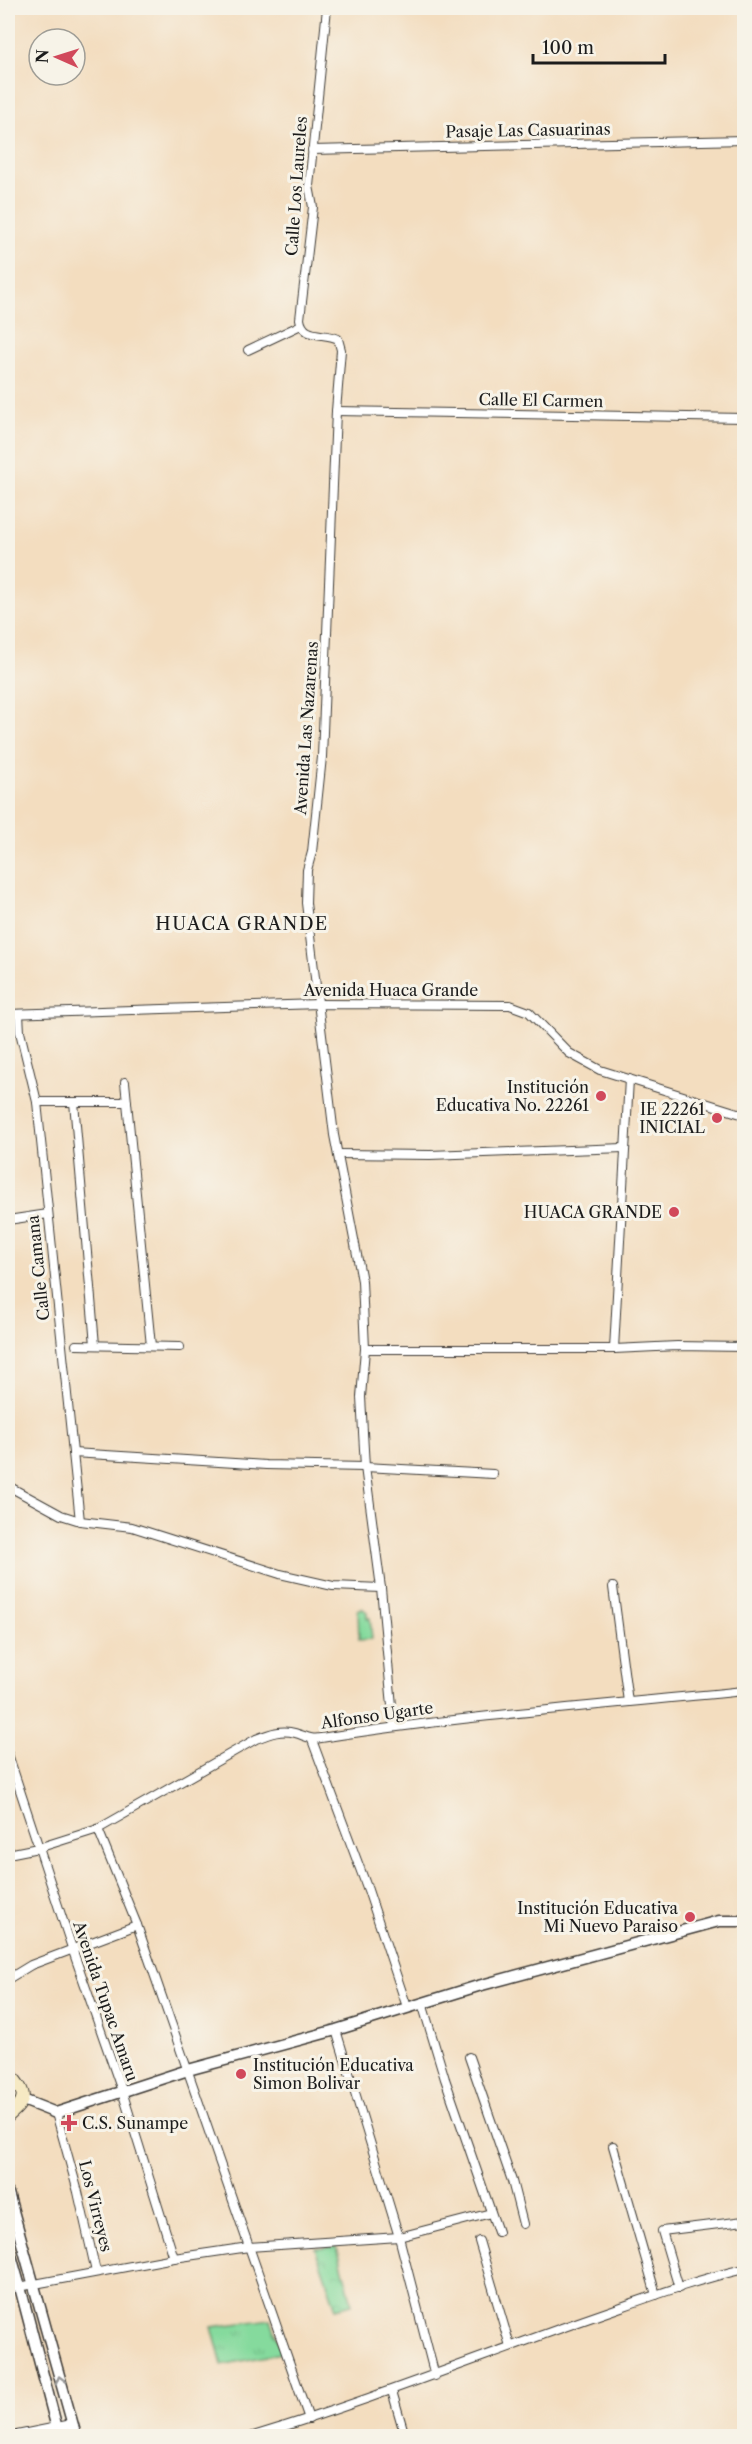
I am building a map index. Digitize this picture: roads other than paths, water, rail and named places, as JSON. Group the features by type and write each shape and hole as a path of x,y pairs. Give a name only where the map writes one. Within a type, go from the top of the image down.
{"main road":[{"path":"8,2071 22,2091 23,2100 8,2116"}],"street":[{"name":"Calle Los Laureles","path":"302,327 313,207 309,186 327,8"},
{"name":"Pasaje Las Casuarinas","path":"312,150 744,140"},
{"path":"248,350 302,327"},
{"name":"Avenida Las Nazarenas","path":"302,327 313,334 334,337 340,342 322,757 306,886 338,1154 362,1281 365,1348 361,1397 365,1467 381,1588 394,1727"},
{"name":"Calle El Carmen","path":"336,411 744,418"},
{"name":"Avenida Huaca Grande","path":"8,1014 319,1004 510,1005 529,1012 569,1053 600,1071 744,1115"},
{"name":"Calle Camana","path":"19,1014 20,1032 37,1102 80,1521"},
{"path":"614,1349 629,1079"},
{"path":"125,1082 151,1346"},
{"path":"37,1102 127,1102"},
{"path":"74,1102 95,1345"},
{"path":"338,1154 430,1155 624,1148"},
{"path":"8,1221 48,1214"},
{"path":"76,1345 180,1347"},
{"path":"365,1348 744,1347"},
{"path":"73,1453 266,1465 365,1467 493,1474"},
{"path":"8,1486 61,1515 80,1521 132,1527 290,1576 333,1586 381,1588"},
{"path":"614,1587 628,1702"},
{"name":"Alfonso Ugarte","path":"8,1854 38,1848 98,1829 256,1739 277,1731 295,1733 312,1740 394,1727 551,1708 744,1691"},
{"path":"312,1740 368,1890 407,2007"},
{"name":"Avenida Tupac Amaru","path":"8,1754 72,1951 122,2091 174,2258"},
{"path":"98,1829 137,1925 309,2419"},
{"path":"23,2100 56,2113 188,2070 336,2030 407,2007 719,1921 744,1921"},
{"path":"8,1978 32,1965 137,1925"},
{"path":"422,2003 445,2079 498,2232"},
{"path":"336,2030 399,2237 435,2376"},
{"path":"469,2057 512,2181 523,2224"},
{"name":"Los Virreyes","path":"56,2113 96,2272"},
{"path":"613,2146 656,2295"},
{"path":"8,2193 76,2436"},
{"path":"8,2289 174,2258 249,2247 399,2237 491,2213"},
{"path":"680,2288 662,2231 744,2221"},
{"path":"479,2241 510,2346"},
{"path":"8,2245 57,2432"},
{"path":"254,2436 435,2376 510,2346 656,2295 744,2269"},
{"path":"392,2391 405,2436"},
{"path":"12,2436 57,2432 72,2424"}],"place":[{"name":"Institución Educativa No. 22261","path":"601,1096"},
{"name":"IE 22261 INICIAL","path":"717,1118"},
{"name":"HUACA GRANDE","path":"674,1212"},
{"name":"Institución Educativa Mi Nuevo Paraiso","path":"690,1917"},
{"name":"Institución Educativa Simon Bolivar","path":"241,2074"},
{"name":"C.S. Sunampe","path":"69,2123"}],"district":[{"name":"HUACA GRANDE","path":"242,924"}]}
